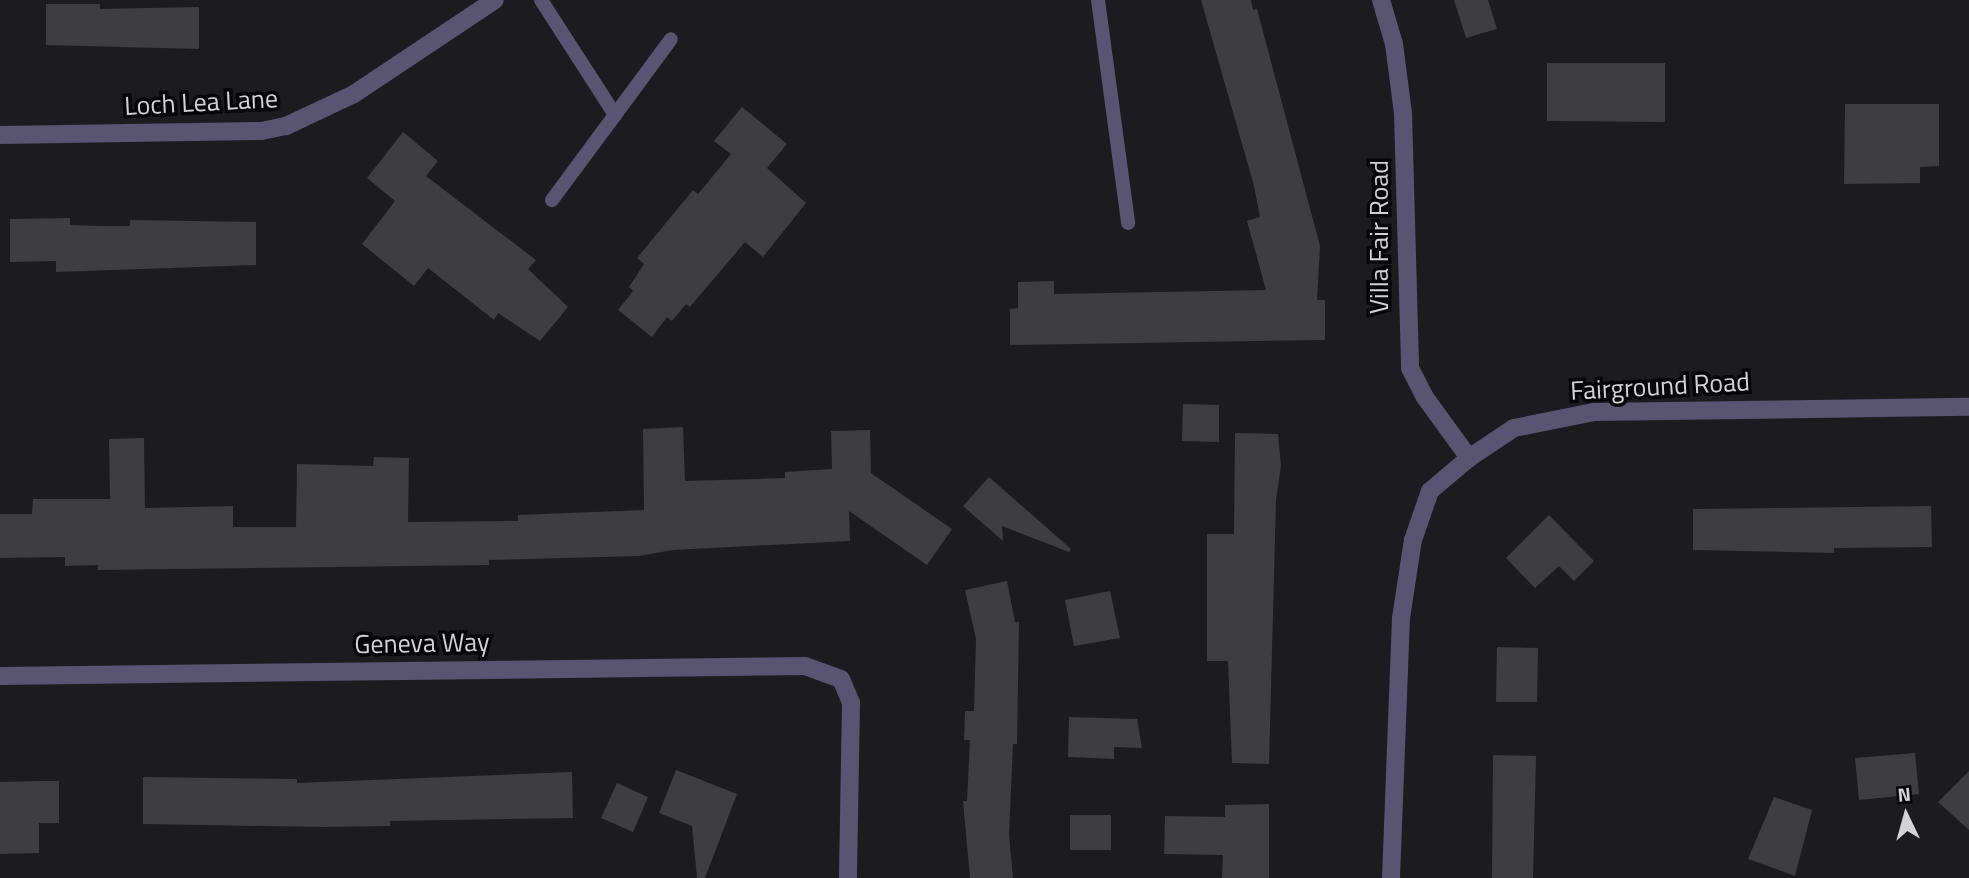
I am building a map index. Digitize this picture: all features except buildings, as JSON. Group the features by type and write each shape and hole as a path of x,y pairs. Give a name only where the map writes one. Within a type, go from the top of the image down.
{"street":[{"name":"Loch Lea Lane","path":"0,135 262,131 286,126 354,94 495,0"},
{"name":"Villa Fair Road","path":"1381,0 1394,44 1403,113 1406,339 1410,368 1424,396 1469,458"},
{"name":"Fairground Road","path":"1391,878 1400,631 1413,540 1430,491 1469,458 1514,428 1594,412 1969,407"},
{"name":"Geneva Way","path":"0,676 723,664 805,666 841,679 851,703 848,878"}],"lane":[{"path":"541,0 615,114"},
{"path":"1098,0 1128,223"},
{"path":"552,200 671,39"}]}
